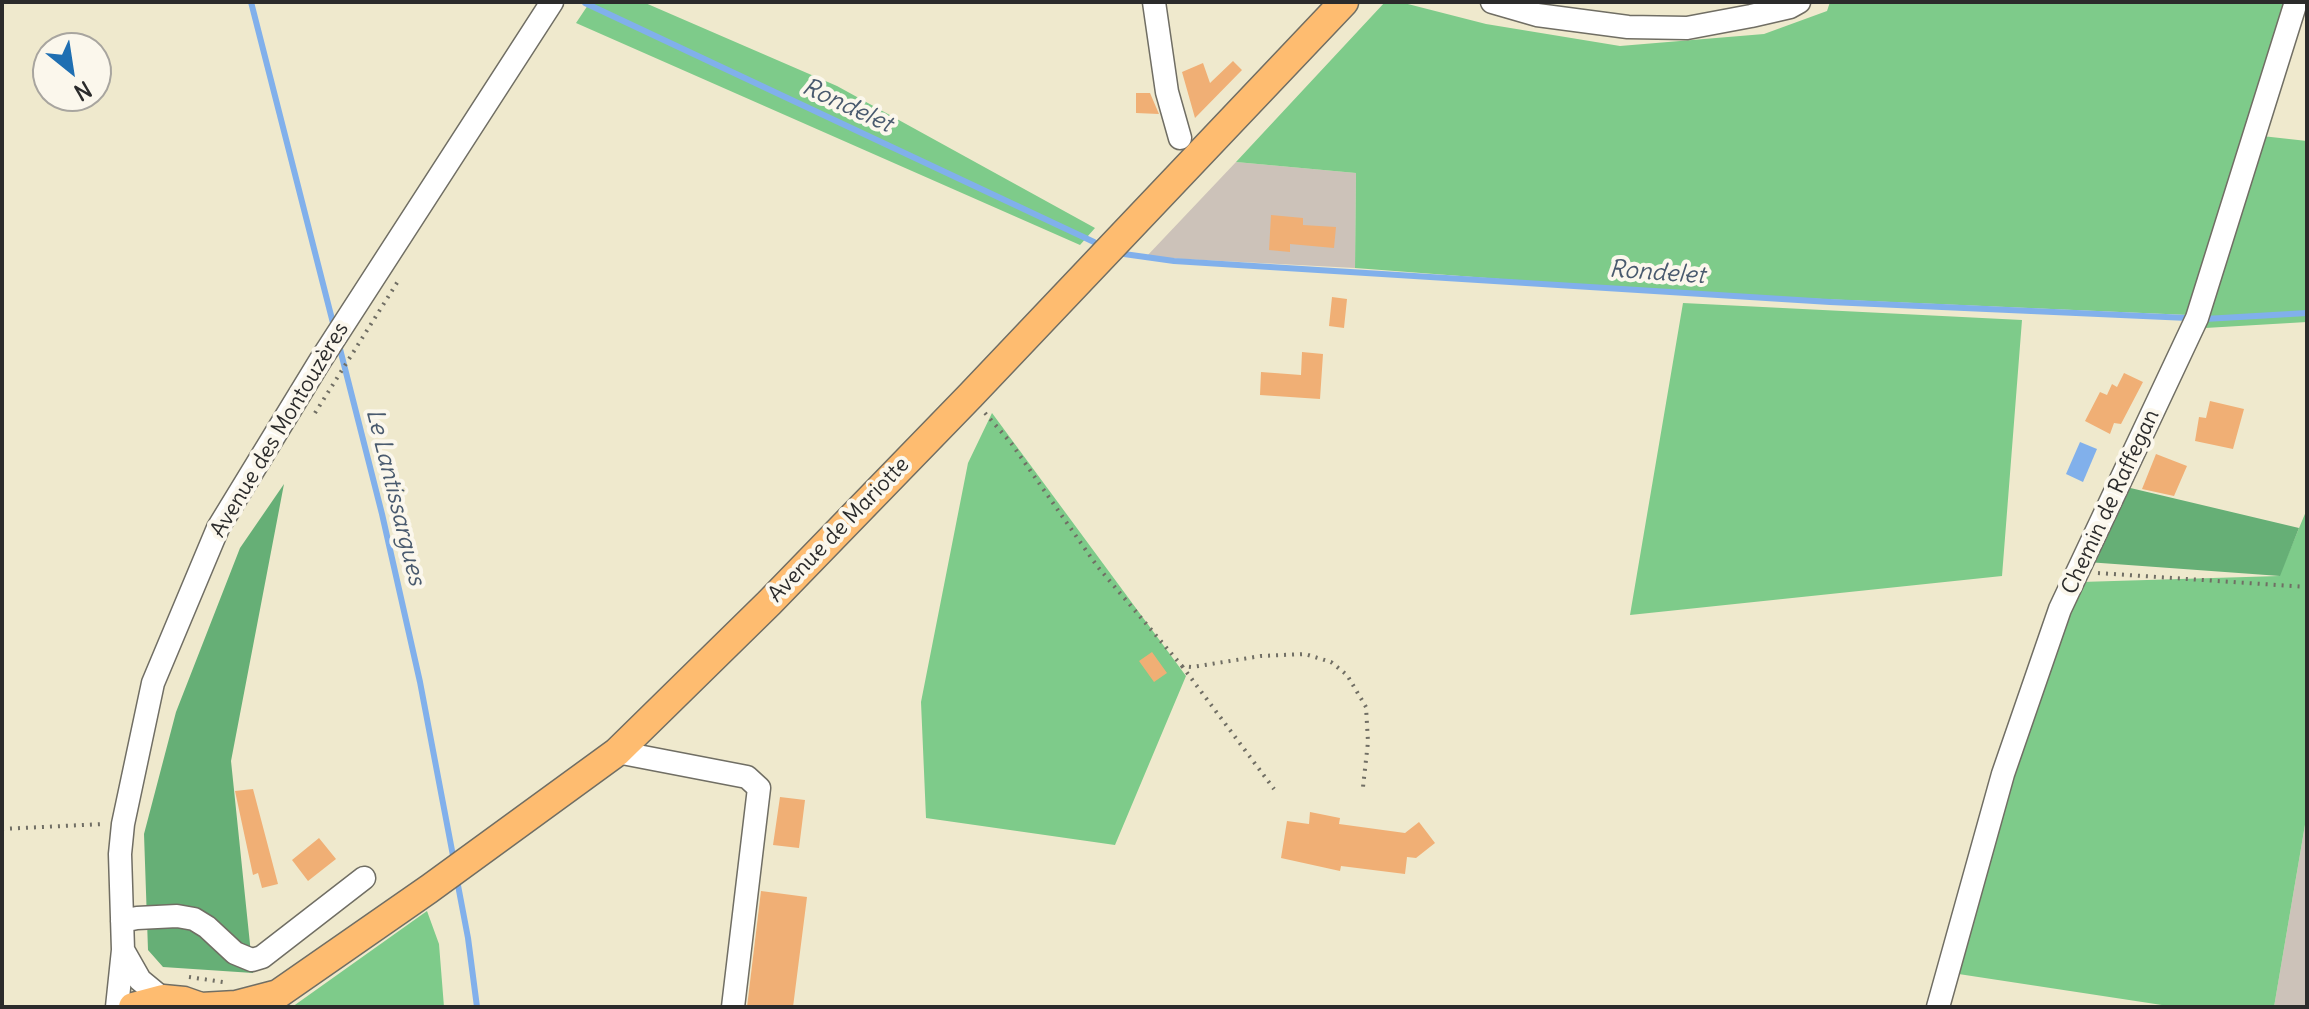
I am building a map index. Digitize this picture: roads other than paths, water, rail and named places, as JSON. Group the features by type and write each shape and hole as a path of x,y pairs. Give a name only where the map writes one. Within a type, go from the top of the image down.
{"main road":[{"name":"Avenue de Mariotte","path":"170,988 184,1001 201,1007 274,1000 617,752 769,603 970,396 1344,2"},
{"path":"133,1007 170,988"}],"street":[{"name":"Avenue des Montouzères","path":"117,1007 123,950 120,854 123,824 153,683 218,528 349,315 552,2"},
{"path":"1154,2 1167,92 1180,138"},
{"path":"1492,2 1537,15 1628,27 1687,28 1790,7 1799,2"},
{"name":"Chemin de Raffegan","path":"1938,1007 2003,774 2060,609 2197,318 2296,2"},
{"path":"617,752 747,777 759,788 733,1007"},
{"path":"122,921 177,916 194,919 235,953 252,960 262,957 364,878"},
{"path":"123,950 140,980 170,988"}],"water":[{"path":"2080,442 2097,449 2083,482 2066,474"}],"waterway":[{"name":"Le Lantissargues","path":"251,2 334,327"},
{"name":"Rondelet","path":"585,3 1094,242"},
{"name":"Rondelet","path":"1124,254 1174,261 1830,302 2188,318"},
{"name":"Rondelet","path":"2205,319 2307,313"},
{"name":"Le Lantissargues","path":"339,345 420,682 454,861"},
{"name":"Le Lantissargues","path":"457,880 477,1007"}]}
